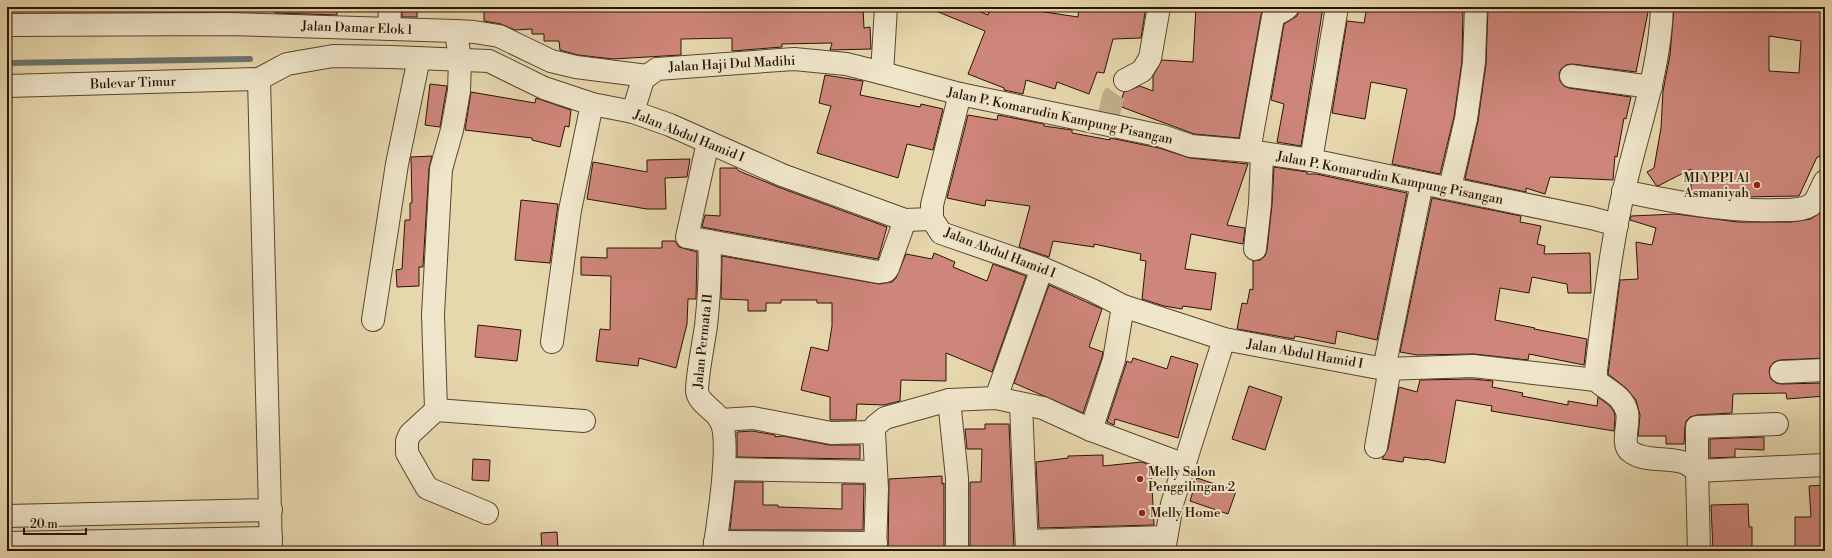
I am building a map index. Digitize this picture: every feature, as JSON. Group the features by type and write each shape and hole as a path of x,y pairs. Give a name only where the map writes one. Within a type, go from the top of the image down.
{"street":[{"path":"388,29 390,7"},
{"path":"882,72 886,7"},
{"path":"1125,80 1142,71 1150,58 1159,7"},
{"path":"1255,249 1260,204 1256,152 1273,17 1277,13 1285,11 1288,7"},
{"path":"1311,160 1337,7"},
{"path":"1450,188 1466,118 1474,62 1476,7"},
{"path":"1662,7 1661,32 1651,87 1623,191 1596,370 1596,380 1624,402 1628,421 1625,443 1632,453 1651,458 1683,462 1698,471 1825,466"},
{"name":"Jalan Damar Elok 1","path":"7,25 59,15 228,16 388,29 456,31 499,36 551,61 576,67 645,78"},
{"path":"436,410 433,314 441,169 452,130 459,91 460,60 456,31"},
{"name":"Jalan Abdul Hamid I","path":"259,79 287,64 326,57 419,58 489,61 544,88 592,104 634,111 670,125 782,175 905,220 932,220 941,233 1042,268 1092,290 1122,306 1224,339 1387,369 1473,366 1596,380"},
{"path":"373,320 397,164 419,58"},
{"name":"Jalan Haji Dul Madihi","path":"645,78 654,70 666,68 794,59 846,64 882,72"},
{"name":"Jalan P. Komarudin Kampung Pisangan","path":"882,72 960,94 1107,119 1190,146 1256,152 1311,160 1592,218 1617,225"},
{"path":"1571,76 1651,87"},
{"path":"634,111 645,78"},
{"path":"7,543 29,547 271,544 259,79"},
{"name":"Bulevar Timur","path":"7,86 259,79"},
{"path":"932,220 932,205 960,94"},
{"path":"552,342 570,210 592,104"},
{"path":"708,142 687,237 878,272 886,271 888,268 905,220"},
{"path":"1376,448 1387,369 1422,183"},
{"path":"1623,191 1672,202 1761,211 1798,210 1811,205 1823,188"},
{"name":"Jalan Permata II","path":"709,241 710,265 706,326 697,391 702,402 720,420"},
{"path":"996,398 1042,268"},
{"path":"1091,430 1114,360 1122,306"},
{"path":"1020,404 1027,546 1165,544 1172,504 1224,339"},
{"path":"1781,372 1825,370"},
{"path":"874,432 832,433 752,418 720,420 723,432 724,468 715,546 876,547 876,472 874,432 876,426 885,418 948,400 996,398 1043,408 1091,430 1185,465"},
{"path":"948,400 957,478 957,551"},
{"path":"487,513 427,488 407,453 407,441 410,434 436,410 584,421"},
{"path":"1699,551 1697,427 1777,424"},
{"path":"724,468 876,472"},
{"path":"29,547 17,516 270,510"}],"building":[{"path":"276,7 337,7 337,15 275,13"},
{"path":"402,7 417,7 417,17 402,17"},
{"path":"484,7 863,7 864,28 870,27 871,49 830,50 832,43 782,44 782,47 732,51 732,38 681,39 681,55 613,59 578,55 560,50 559,41 544,41 544,34 532,34 532,29 515,30 501,24 484,21"},
{"path":"926,7 968,7 988,15 990,7 1032,7 1031,10 1078,17 1079,7 1145,7 1145,13 1141,38 1113,39 1104,73 1097,72 1089,94 1057,82 1055,89 1026,80 1023,94 1004,90 1004,88 968,74 985,31"},
{"path":"1196,7 1265,7 1261,15 1239,138 1194,134 1119,106 1124,92 1140,86 1153,91 1153,76 1162,60 1193,62"},
{"path":"1300,7 1323,7 1301,146 1277,142 1284,104 1271,100 1284,24 1297,16"},
{"path":"1367,7 1463,7 1462,61 1454,117 1440,174 1392,164 1407,89 1371,82 1365,119 1332,113 1347,21 1364,23"},
{"path":"1488,7 1649,7 1636,72 1572,64 1566,65 1561,69 1559,74 1560,81 1564,86 1569,88 1631,97 1626,119 1624,118 1617,157 1615,156 1613,180 1550,177 1545,194 1526,188 1526,192 1465,179 1478,121 1486,64"},
{"path":"1674,7 1784,7 1825,11 1825,156 1817,157 1799,196 1740,197 1691,191 1691,169 1658,186 1656,185 1647,172 1654,168 1661,128 1663,91 1670,55","holes":["1769,36 1801,41 1799,73 1769,71"]},
{"path":"825,75 863,81 860,95 920,107 921,104 943,109 933,150 907,144 898,178 817,153 831,106 819,103"},
{"path":"430,84 447,86 440,127 425,125"},
{"path":"471,92 535,103 536,98 571,110 569,127 565,126 560,147 532,140 532,138 465,130"},
{"path":"968,115 997,120 998,115 1044,124 1044,126 1072,130 1072,133 1110,140 1110,138 1159,148 1190,158 1248,164 1227,225 1245,228 1243,244 1191,234 1185,269 1216,273 1211,310 1183,306 1182,309 1164,306 1142,299 1146,261 1140,260 1141,254 1094,244 1094,247 1053,241 1049,257 1019,247 1030,206 986,200 985,206 947,198"},
{"path":"432,156 429,168 423,267 419,267 419,286 397,287 396,270 402,269 405,220 410,220 410,203 412,203 411,157"},
{"path":"690,159 687,177 665,178 666,209 647,209 587,199 593,162 647,172 647,160"},
{"path":"1274,167 1307,172 1307,174 1316,174 1407,193 1377,340 1337,331 1335,344 1295,336 1294,339 1237,329 1242,303 1247,304 1250,289 1253,290 1253,261 1260,260 1265,256 1267,250 1272,205"},
{"path":"720,168 736,168 739,171 778,187 887,227 878,259 702,227 705,215 720,216"},
{"path":"1432,198 1521,216 1520,222 1541,226 1537,244 1545,246 1544,254 1590,253 1591,293 1568,293 1567,284 1532,277 1529,293 1500,288 1495,320 1587,339 1584,365 1529,354 1528,360 1474,354 1417,355 1400,352"},
{"path":"521,200 558,204 550,263 515,260"},
{"path":"1825,209 1825,358 1780,360 1774,362 1770,367 1769,372 1771,379 1776,383 1781,384 1825,383 1825,396 1787,399 1786,393 1733,394 1732,413 1697,415 1690,417 1686,421 1684,444 1666,444 1666,436 1638,436 1640,415 1636,400 1626,388 1608,374 1620,280 1638,279 1636,242 1652,245 1656,228 1630,220 1631,216 1676,214 1738,222 1791,222 1811,219"},
{"path":"662,241 675,241 679,247 697,252 696,299 688,299 687,324 676,368 639,358 638,366 596,361 600,329 610,330 611,276 581,275 581,257 607,258 607,248 662,248"},
{"path":"934,253 955,262 953,267 987,281 993,264 1026,276 992,372 946,353 946,381 901,380 900,401 884,405 857,404 856,420 830,420 830,397 801,390 811,347 828,351 832,326 832,303 817,303 817,300 781,300 781,303 766,303 766,311 748,311 748,300 721,299 722,256 879,284 892,282 896,278 906,254 932,259"},
{"path":"1049,285 1102,309 1089,347 1103,352 1083,413 1014,383"},
{"path":"478,325 521,330 517,361 475,357"},
{"path":"1171,356 1198,364 1178,438 1115,419 1114,425 1107,422 1127,361 1131,363 1133,358 1167,369"},
{"path":"1472,379 1493,381 1492,387 1523,393 1522,396 1568,405 1568,401 1597,406 1598,397 1610,406 1614,412 1614,431 1491,411 1492,406 1456,400 1445,463 1404,457 1403,462 1382,459 1388,449 1399,387 1417,392 1420,380"},
{"path":"1249,386 1282,397 1265,450 1232,439"},
{"path":"985,424 1009,424 1014,551 970,551 970,482 981,482 982,449 967,449 965,429 985,429"},
{"path":"752,431 775,435 775,437 783,436 829,445 860,445 860,459 737,457 737,432"},
{"path":"1764,437 1764,450 1735,449 1735,457 1710,458 1710,439"},
{"path":"1103,455 1103,466 1142,462 1151,466 1154,525 1039,528 1036,462 1068,458 1068,456"},
{"path":"473,459 490,460 489,481 472,480"},
{"path":"942,476 942,484 944,483 944,551 888,551 889,479"},
{"path":"1197,478 1236,491 1228,514 1190,501"},
{"path":"735,482 763,482 763,505 778,505 778,507 842,509 842,484 864,484 863,530 730,530"},
{"path":"1825,485 1825,551 1795,551 1795,517 1811,517 1809,486"},
{"path":"1748,504 1749,527 1752,527 1752,551 1713,551 1711,505"},
{"path":"557,532 558,550 542,551 541,533"}],"waterway":[{"path":"7,63 250,59"}],"tunnel":[{"path":"1109,114 1113,97 1125,80"}],"place":[{"name":"MI YPPI Al Asmaniyah","path":"1757,185"},
{"name":"Melly Salon Penggilingan 2","path":"1140,479"},
{"name":"Melly Home","path":"1142,513"}]}
